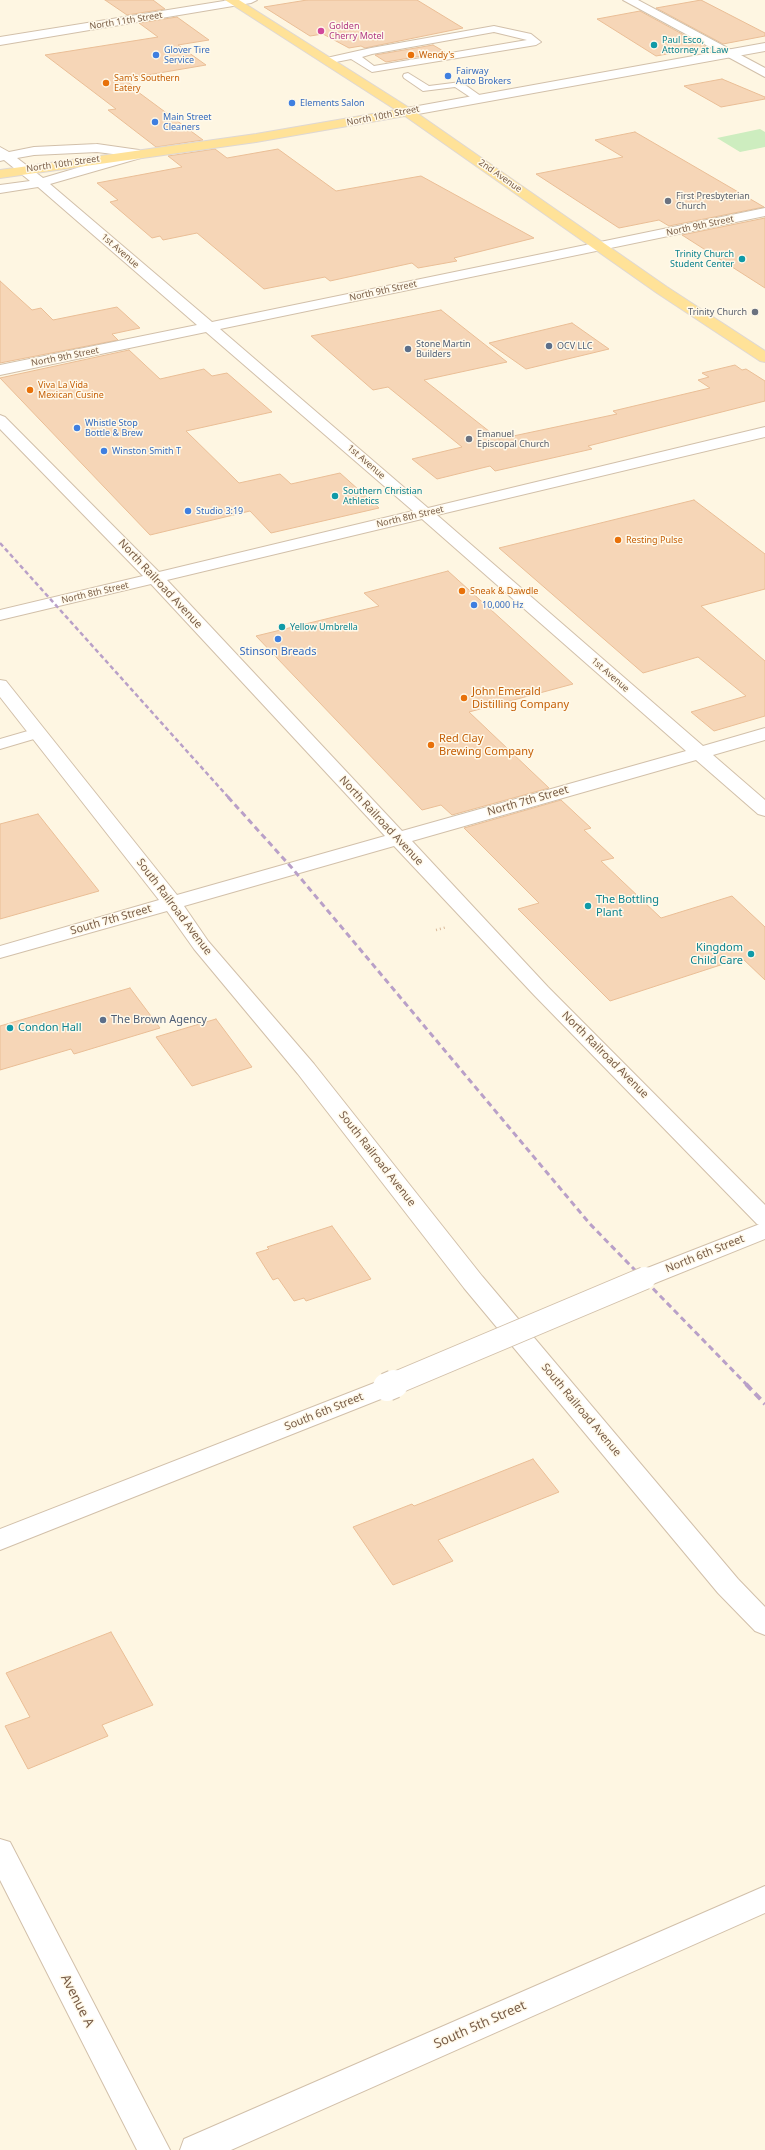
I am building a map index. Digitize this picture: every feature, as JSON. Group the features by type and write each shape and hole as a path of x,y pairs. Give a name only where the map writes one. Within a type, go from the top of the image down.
{"main road":[{"name":"2nd Avenue","path":"233,1 407,112 599,246 765,358"},
{"name":"North 10th Street","path":"0,174 341,125 407,112"}],"street":[{"name":"North 11th Street","path":"0,41 233,1 251,0"},
{"path":"629,0 765,73"},
{"name":"North 10th Street","path":"407,112 765,47"},
{"path":"2,154 97,148 139,154"},
{"name":"1st Avenue","path":"2,154 41,183 765,810"},
{"path":"0,189 41,183 139,154"},
{"name":"North 9th Street","path":"0,370 765,212"},
{"name":"North Railroad Avenue","path":"0,420 156,579 398,840 541,991 765,1219"},
{"name":"North 8th Street","path":"0,615 156,579 288,545 425,514 765,432"},
{"name":"South Railroad Avenue","path":"0,685 172,903 202,945 306,1069 472,1282 728,1586 765,1624"},
{"name":"North 7th Street","path":"292,868 398,840 526,801 765,734"},
{"name":"South 7th Street","path":"0,952 292,868"},
{"name":"North 6th Street","path":"645,1278 765,1230"},
{"name":"South 6th Street","path":"0,1540 387,1387 645,1278"},
{"name":"Avenue A","path":"0,1851 154,2150"},
{"name":"South 5th Street","path":"196,2150 765,1899"}],"lane":[{"path":"347,74 536,42 527,36 494,30 371,51 353,56"},
{"path":"326,61 489,34 501,36 513,46"},
{"path":"353,56 372,69"},
{"path":"408,76 427,89 457,84 480,99"},
{"path":"0,744 38,733"}],"green space":[{"path":"760,129 765,132 765,147 740,152 717,138"}],"building":[{"path":"105,0 153,0 165,9 127,15"},
{"path":"307,0 417,0 463,28 365,48 361,46 349,48 323,34 310,36 264,7"},
{"path":"701,0 765,33 765,36 723,44 656,8"},
{"path":"640,11 706,47 656,56 597,19"},
{"path":"177,17 209,40 178,45 206,65 124,79 133,86 130,86 203,140 156,147 108,110 116,109 45,55 158,37 139,23"},
{"name":"Wendy's","path":"433,45 445,52 386,62 375,55"},
{"path":"722,79 765,97 765,99 721,107 684,86"},
{"path":"635,132 764,207 669,226 659,220 619,228 536,174 623,157 595,140"},
{"path":"215,149 227,158 278,149 336,191 421,176 534,238 454,258 457,261 418,268 412,263 330,281 325,277 264,289 197,233 163,240 160,236 152,238 110,202 118,200 97,183 182,167 168,156"},
{"path":"765,218 765,288 682,235"},
{"path":"0,281 32,310 41,308 53,320 117,307 140,328 112,334 118,340 0,363"},
{"path":"441,310 507,362 424,380 499,439 617,414 613,411 710,388 698,380 709,377 702,373 735,365 742,370 746,369 765,381 765,401 588,446 592,449 495,471 490,466 437,479 412,459 462,447 388,387 373,390 311,336"},
{"name":"OCV LLC","path":"572,323 609,349 526,369 489,343"},
{"path":"129,350 160,379 204,369 212,376 227,373 272,412 186,431 239,483 280,474 291,484 340,473 379,508 271,533 250,511 150,535 0,378"},
{"path":"694,500 765,554 765,589 701,606 765,661 765,716 714,731 691,712 746,696 698,657 643,673 499,548"},
{"path":"448,571 573,684 469,712 549,788 452,815 441,805 422,810 256,636 379,606 364,593"},
{"name":"The Bottling Plant","path":"561,800 591,828 584,830 614,858 601,861 661,918 732,896 765,927 765,980 742,958 610,1001 518,909 539,903 464,828"},
{"path":"38,814 99,891 0,919 0,824"},
{"name":"The Brown Agency","path":"130,988 160,1028 74,1054 71,1049 0,1070 0,1026"},
{"path":"216,1019 252,1067 192,1086 156,1037"},
{"path":"332,1226 371,1279 306,1301 304,1298 294,1301 278,1278 273,1280 256,1253 269,1249 267,1247"},
{"path":"533,1459 559,1492 438,1540 453,1561 393,1585 353,1527 412,1504 414,1506"},
{"path":"111,1632 153,1705 102,1725 108,1736 28,1769 5,1726 30,1717 6,1673"}],"railway":[{"path":"0,543 229,798"},
{"path":"228,797 292,868 590,1224 747,1385"},
{"path":"746,1384 765,1404"}],"place":[{"name":"Golden Cherry Motel","path":"321,31"},
{"name":"Paul Esco, Attorney at Law","path":"654,45"},
{"name":"Glover Tire Service","path":"156,55"},
{"name":"Wendy's","path":"411,55"},
{"name":"Fairway Auto Brokers","path":"448,76"},
{"name":"Sam's Southern Eatery","path":"106,83"},
{"name":"Elements Salon","path":"292,103"},
{"name":"Main Street Cleaners","path":"155,122"},
{"name":"First Presbyterian Church","path":"668,201"},
{"name":"Trinity Church Student Center","path":"742,259"},
{"name":"Trinity Church","path":"755,312"},
{"name":"OCV LLC","path":"549,346"},
{"name":"Stone Martin Builders","path":"408,349"},
{"name":"Viva La Vida Mexican Cusine","path":"30,390"},
{"name":"Whistle Stop Bottle & Brew","path":"77,428"},
{"name":"Emanuel Episcopal Church","path":"469,439"},
{"name":"Winston Smith T","path":"104,451"},
{"name":"Southern Christian Athletics","path":"335,496"},
{"name":"Studio 3:19","path":"188,511"},
{"name":"Resting Pulse","path":"618,540"},
{"name":"Sneak & Dawdle","path":"462,591"},
{"name":"10,000 Hz","path":"474,605"},
{"name":"Yellow Umbrella","path":"282,627"},
{"name":"Stinson Breads","path":"278,639"},
{"name":"John Emerald Distilling Company","path":"464,698"},
{"name":"Red Clay Brewing Company","path":"431,745"},
{"name":"The Bottling Plant","path":"588,906"},
{"name":"Kingdom Child Care","path":"751,954"},
{"name":"The Brown Agency","path":"103,1020"},
{"name":"Condon Hall","path":"10,1028"}]}
